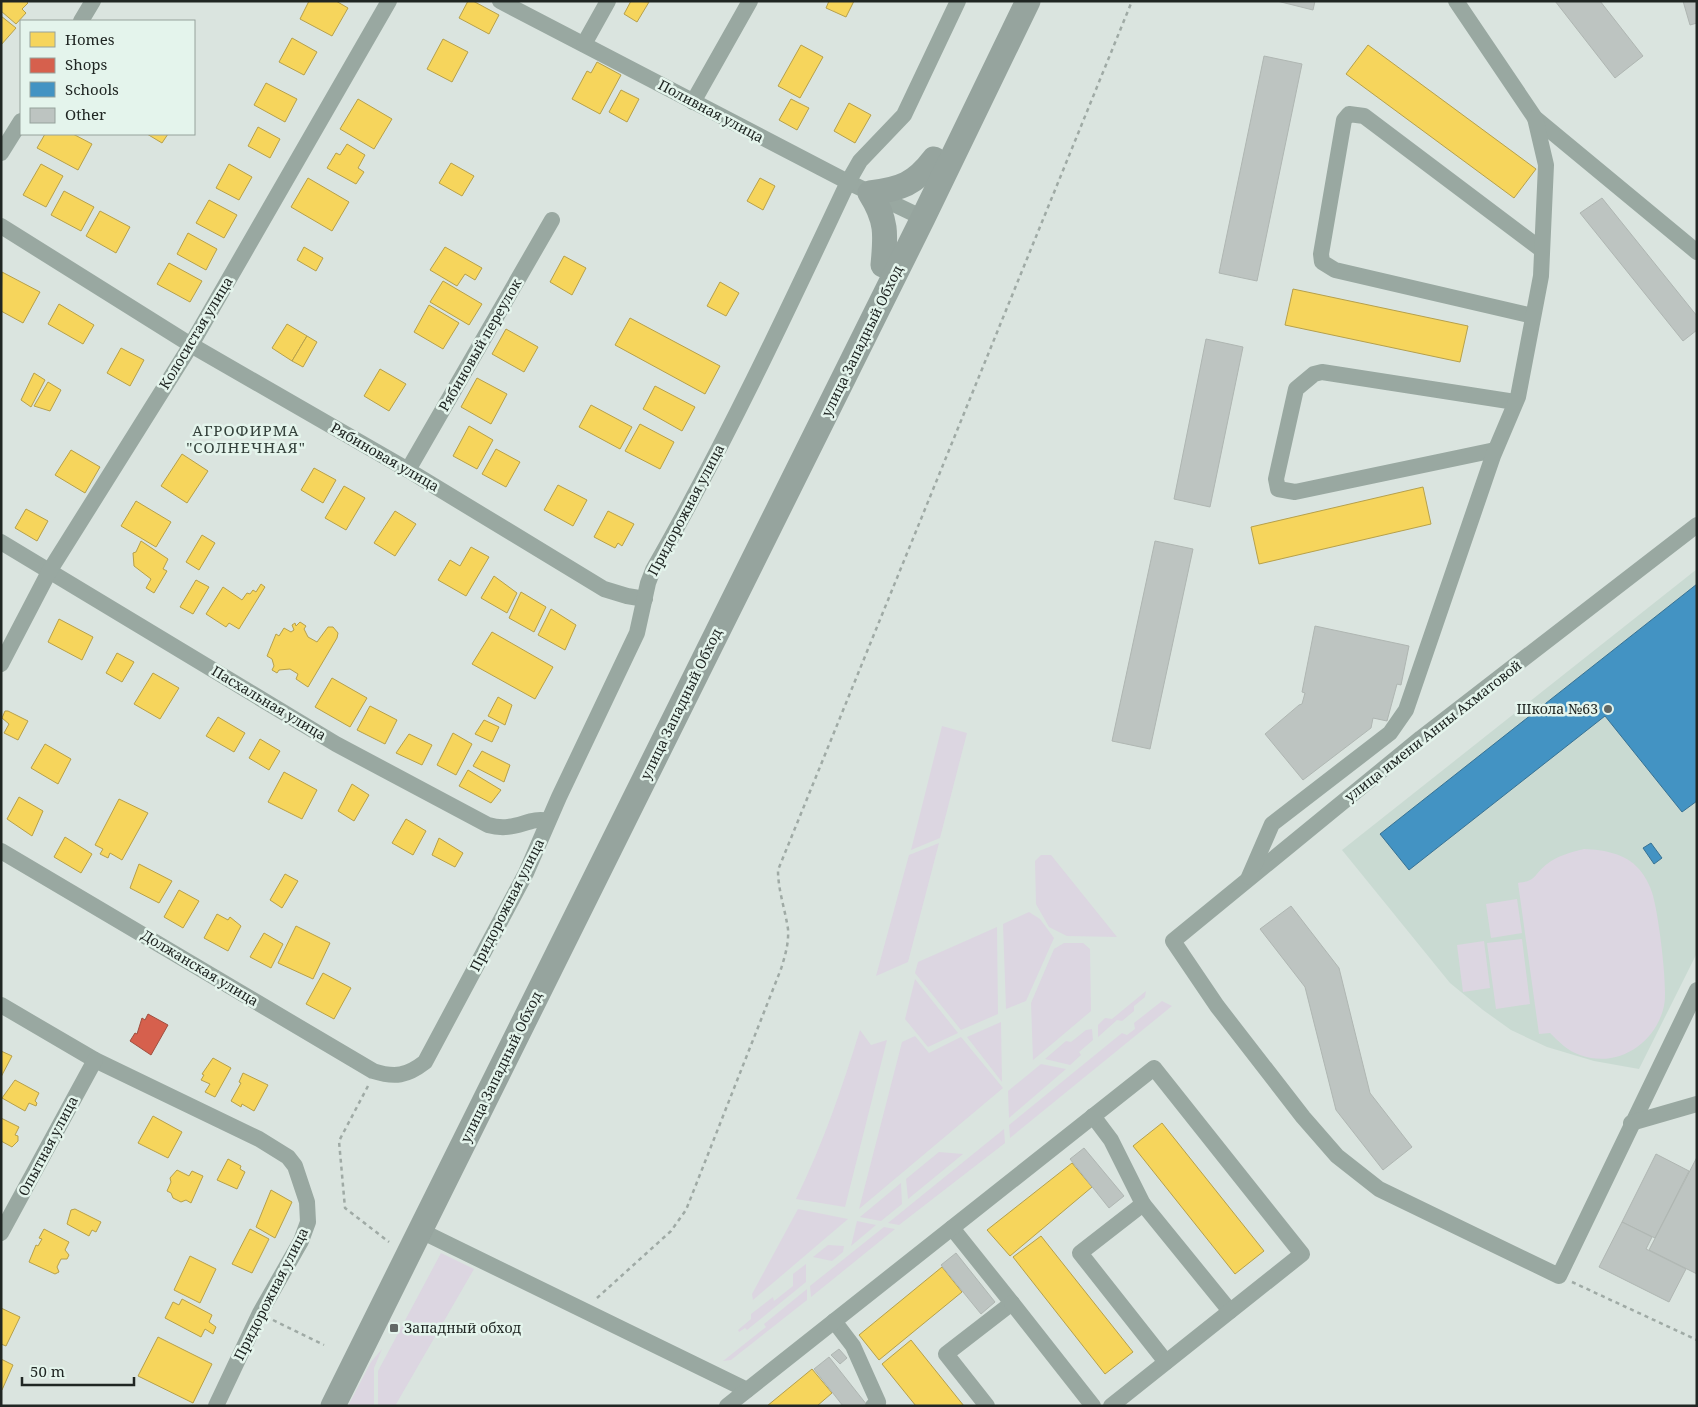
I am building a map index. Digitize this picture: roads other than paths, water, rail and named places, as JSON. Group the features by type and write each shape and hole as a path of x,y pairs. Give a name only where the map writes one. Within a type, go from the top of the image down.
{"highway":[{"name":"улица Западный Обход","path":"315,1406 340,1353 427,1188 883,265 916,215 934,159 1010,1"},
{"name":"улица Западный Обход","path":"333,1406 916,215 1028,1"},
{"path":"883,265 885,227 878,207 870,193 901,187 914,181 934,159"}],"street":[{"path":"82,20 93,1"},
{"name":"Колосистая улица","path":"1,664 50,570 191,345 389,1"},
{"name":"Поливная улица","path":"500,1 848,182 916,215"},
{"path":"584,44 608,1"},
{"path":"693,102 750,1"},
{"name":"Придорожная улица","path":"401,1076 412,1072 425,1062 526,873 548,821 637,633 653,570 692,501 756,377 848,182 860,162 904,115 958,1"},
{"path":"1456,1 1535,118 1697,252"},
{"path":"1533,316 1335,270 1322,262 1320,254 1344,120 1349,114 1364,116 1542,250"},
{"path":"1248,880 1272,824 1390,733 1406,710 1495,450 1515,402 1533,316 1540,276 1542,250 1546,165 1535,118"},
{"path":"1,153 20,123"},
{"name":"Рябиновый переулок","path":"408,470 552,220"},
{"name":"Рябиновая улица","path":"1,226 191,345 408,470 604,589 645,599"},
{"path":"1495,450 1295,492 1278,489 1276,479 1296,389 1314,374 1322,372 1515,402"},
{"name":"улица имени Анны Ахматовой","path":"1631,1123 1559,1276 1379,1189 1338,1156 1297,1110 1218,1006 1173,941 1421,738 1697,525"},
{"name":"Пасхальная улица","path":"1,542 336,744 488,826 501,829 538,820 548,821"},
{"name":"Должанская улица","path":"1,851 376,1072 387,1076 401,1076"},
{"path":"1631,1123 1697,990"},
{"path":"1,1005 95,1060"},
{"name":"Придорожная улица","path":"95,1060 259,1139 288,1157 296,1166 307,1202 308,1222 301,1241 260,1313 216,1406"},
{"name":"Опытная улица","path":"1,1233 95,1060"},
{"path":"727,1406 1154,1068 1302,1254 1112,1406"},
{"path":"1631,1123 1697,1104"},
{"path":"1093,1116 1111,1140 1143,1204 1230,1311"},
{"path":"1143,1204 1080,1253 1166,1362"},
{"path":"952,1228 1093,1406"},
{"path":"419,1230 747,1390"},
{"path":"988,1406 946,1354 1012,1303"},
{"path":"834,1322 853,1346 878,1404"}],"place":[{"name":"Школа №63","path":"1608,709"},
{"name":"Западный обход","path":"394,1328"}],"district":[{"name":"АГРОФИРМА \"СОЛНЕЧНАЯ\"","path":"246,440"}]}
